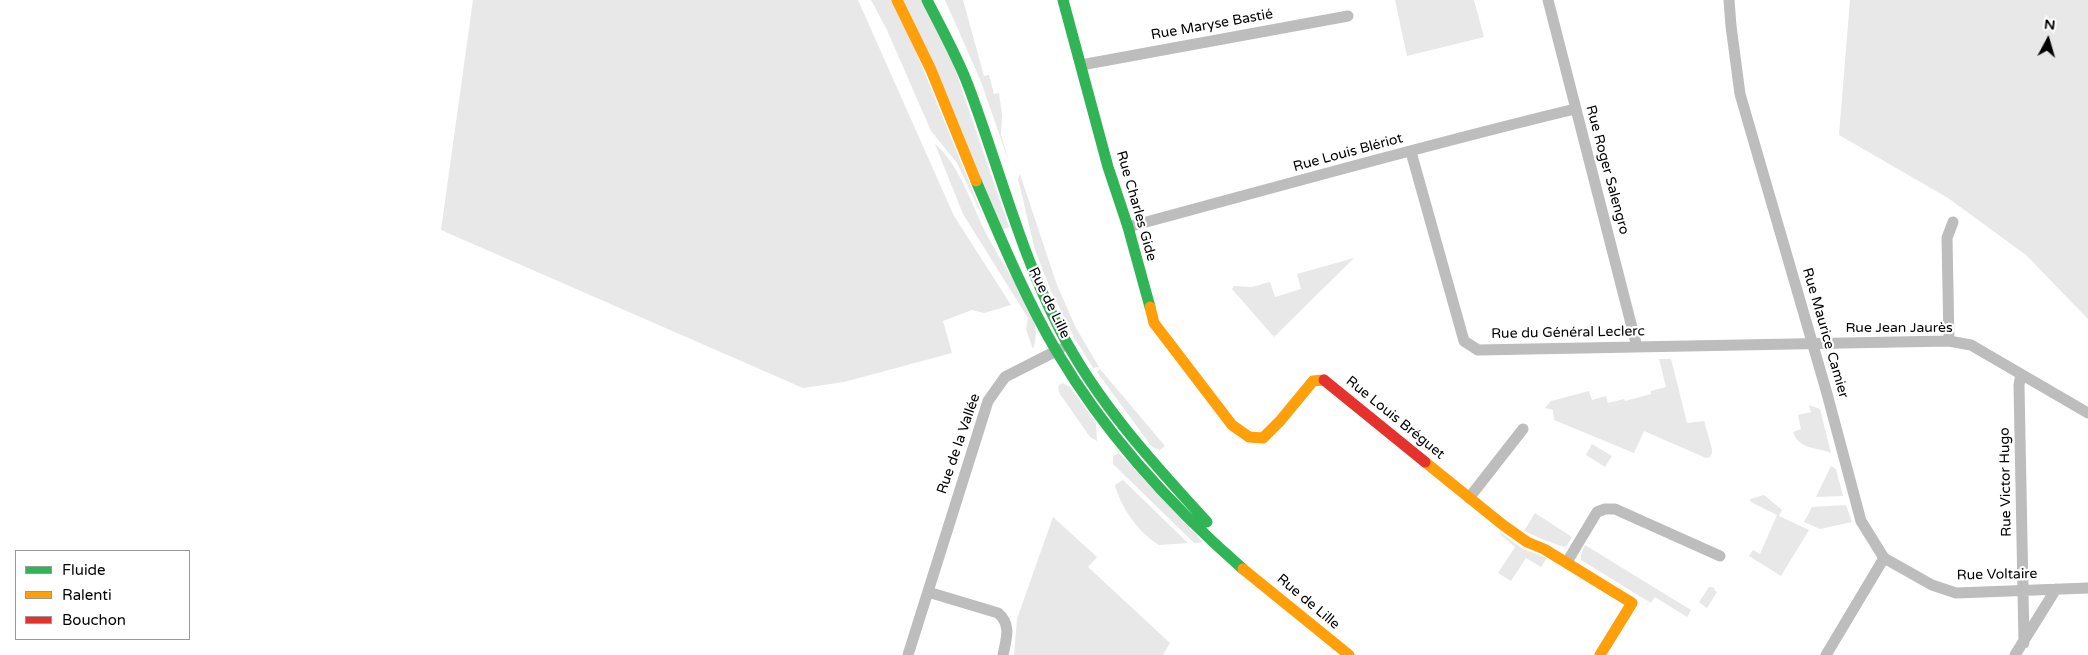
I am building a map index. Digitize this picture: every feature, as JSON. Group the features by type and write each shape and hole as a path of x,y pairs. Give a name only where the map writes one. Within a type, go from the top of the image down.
{"main road":[{"name":"Rue de Lille","path":"897,0 931,70 984,200 1025,290 1056,351 1104,422 1137,464 1230,558 1349,655"},
{"name":"Rue de Lille","path":"927,0 967,83 1026,254 1068,345 1144,451 1237,554 1248,571"},
{"name":"Rue Charles Gide","path":"1063,0 1108,167 1128,227 1154,323 1216,403"},
{"name":"Rue Louis Bréguet","path":"1216,403 1238,431 1251,438 1262,438 1271,432 1313,381 1325,380 1469,498 1526,542 1544,549 1567,562 1632,603 1600,655"}],"street":[{"name":"Rue Roger Salengro","path":"1548,0 1637,347"},
{"name":"Rue Maurice Camier","path":"1729,0 1740,94 1826,390 1860,521 1884,558"},
{"name":"Rue Maryse Bastié","path":"1081,64 1348,16"},
{"name":"Rue Louis Blériot","path":"1128,227 1411,152 1460,136 1575,109"},
{"name":"Rue du Général Leclerc","path":"1411,152 1464,341 1478,350 1812,344"},
{"path":"1949,341 1947,238 1953,222"},
{"name":"Rue Jean Jaurès","path":"1812,344 1949,341 1971,345 2088,413"},
{"name":"Rue de la Vallée","path":"908,655 988,401 1006,377 1068,345"},
{"name":"Rue Victor Hugo","path":"2021,374 2018,384 2024,642"},
{"path":"1469,498 1523,429"},
{"path":"1567,562 1596,512 1605,509 1615,510 1720,556"},
{"path":"1826,655 1884,558"},
{"name":"Rue Voltaire","path":"1884,558 1932,585 1956,592 2088,588"},
{"path":"2015,655 2056,589"},
{"path":"928,592 998,613 1005,620 1007,627 1003,655"}],"shaded area":[{"path":"473,0 858,0 954,216 1011,305 984,313 972,310 943,321 952,353 844,382 803,388 441,230"},
{"path":"871,0 893,0 987,226 957,163 931,131 887,30"},
{"path":"902,0 923,0 946,43 1009,227 1002,230"},
{"path":"945,0 963,0 984,76 989,75 994,94 999,93 1002,115 1001,135 1010,165 981,82"},
{"path":"1395,0 1474,0 1484,37 1407,56"},
{"path":"1850,0 2088,0 2088,319 2026,255 1948,198 1839,135"},
{"path":"935,144 944,153 959,175 988,237 1024,300 1035,325 1036,336 1033,349 1026,329 1028,318 963,214"},
{"path":"1020,174 1057,285 1076,328 1099,367 1093,368 1074,339 1051,291 1035,250 1018,179"},
{"path":"1354,258 1274,337 1232,289 1234,286 1252,287 1270,282 1275,297 1301,289 1297,274"},
{"path":"1659,359 1671,359 1687,423 1704,421 1712,449 1710,457 1706,458 1644,431 1634,453 1554,420 1553,410 1545,408 1551,401 1589,391 1592,400 1606,396 1608,403 1624,399 1625,401 1651,394 1651,391 1666,387"},
{"path":"1100,369 1165,446 1160,450 1152,447 1097,372"},
{"path":"1063,383 1070,387 1096,423 1097,441 1090,437 1060,394 1058,388"},
{"path":"1809,405 1820,409 1831,453 1803,445 1795,438 1793,432 1801,429 1798,415 1811,412"},
{"path":"1592,444 1612,456 1605,467 1586,455"},
{"path":"1119,453 1203,542 1195,543 1192,541 1113,464 1113,456"},
{"path":"1831,466 1836,469 1843,496 1816,497"},
{"path":"1123,480 1188,543 1159,545 1145,534 1126,511 1118,494 1115,485"},
{"path":"1764,495 1782,510 1779,516 1809,530 1781,576 1749,556 1753,550 1760,554 1777,515 1751,502 1750,499"},
{"path":"1846,505 1852,522 1820,529 1804,522 1812,507"},
{"path":"1535,513 1572,537 1566,547 1524,531"},
{"path":"1053,517 1097,557 1088,567 1170,643 1163,655 1014,655 1017,619"},
{"path":"1501,533 1523,549 1547,558 1541,567 1526,558 1511,581 1498,573 1515,547"},
{"path":"1585,545 1691,610 1687,617 1655,597 1651,603 1581,560"},
{"path":"1709,587 1715,588 1714,590 1717,592 1707,608 1699,602"}],"traffic: fast":[{"path":"927,0 964,74 1021,240 1060,330 1091,382 1127,431 1207,522"},
{"path":"1063,0 1108,167 1128,227 1150,307"},
{"path":"976,181 1034,311 1076,383 1118,441 1165,495 1243,569"}],"traffic: slow":[{"path":"897,0 931,70 976,181"},
{"path":"1150,307 1154,323 1232,425 1249,437 1263,438 1280,421 1313,381 1324,380"},
{"path":"1425,462 1527,542 1544,549 1632,603 1600,655"},
{"path":"1243,569 1349,655"}],"traffic: jam":[{"path":"1324,380 1425,462"}]}
